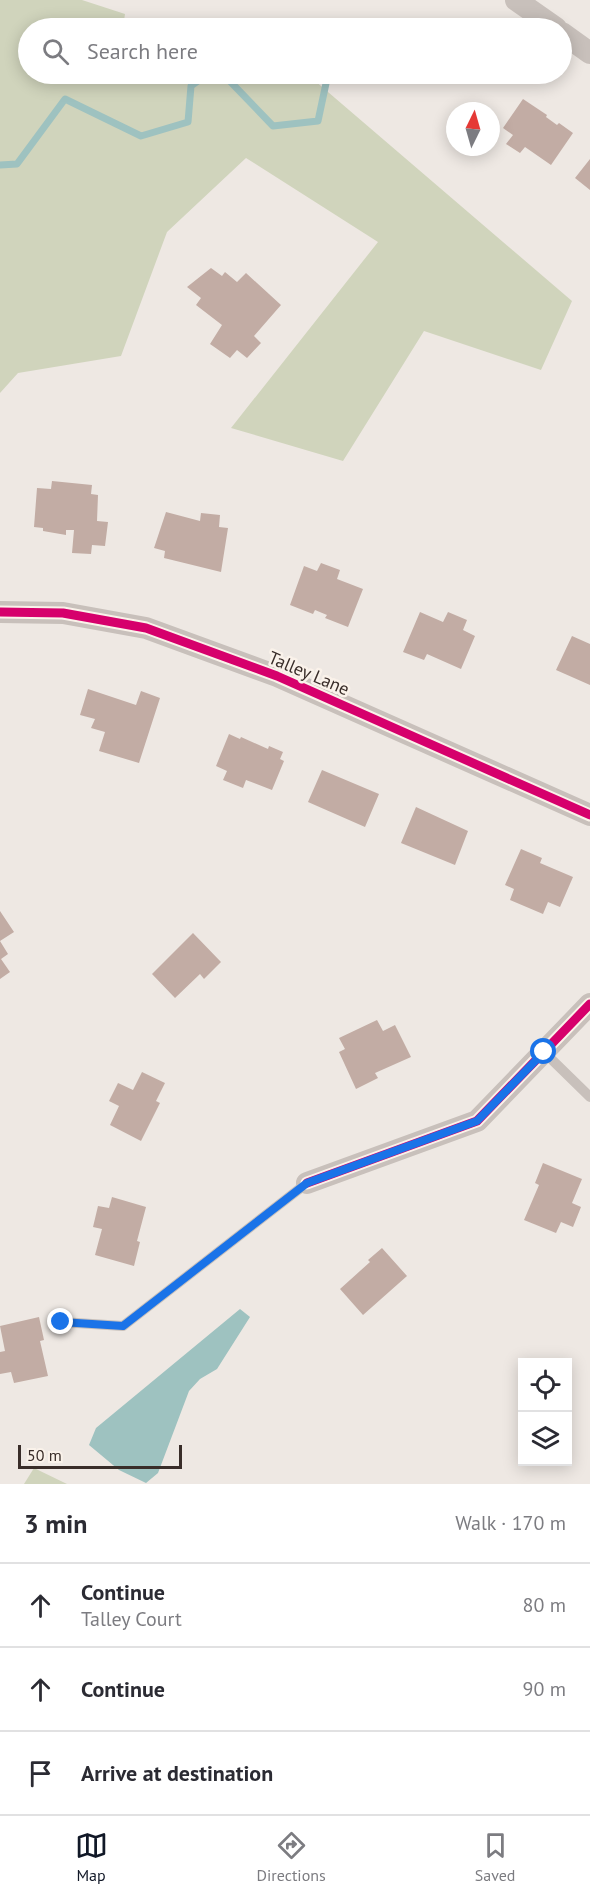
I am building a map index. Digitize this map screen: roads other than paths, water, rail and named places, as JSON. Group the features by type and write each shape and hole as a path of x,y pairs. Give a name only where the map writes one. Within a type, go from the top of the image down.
{"street":[{"path":"516,0 542,18"},
{"path":"572,41 590,53"},
{"name":"Talley Lane","path":"0,612 63,613 146,628 277,676 590,815"},
{"path":"307,1183 477,1121 590,1004"}],"lane":[{"path":"544,1052 590,1097"},
{"path":"61,1322 123,1326 307,1183"}],"water":[{"path":"240,1309 250,1317 217,1369 200,1379 189,1391 158,1473 146,1483 119,1470 89,1445 96,1428"}],"waterway":[{"path":"0,165 17,164 65,99 141,136 188,122 191,86 194,84"},
{"path":"233,84 273,126 318,121 326,84"}]}
